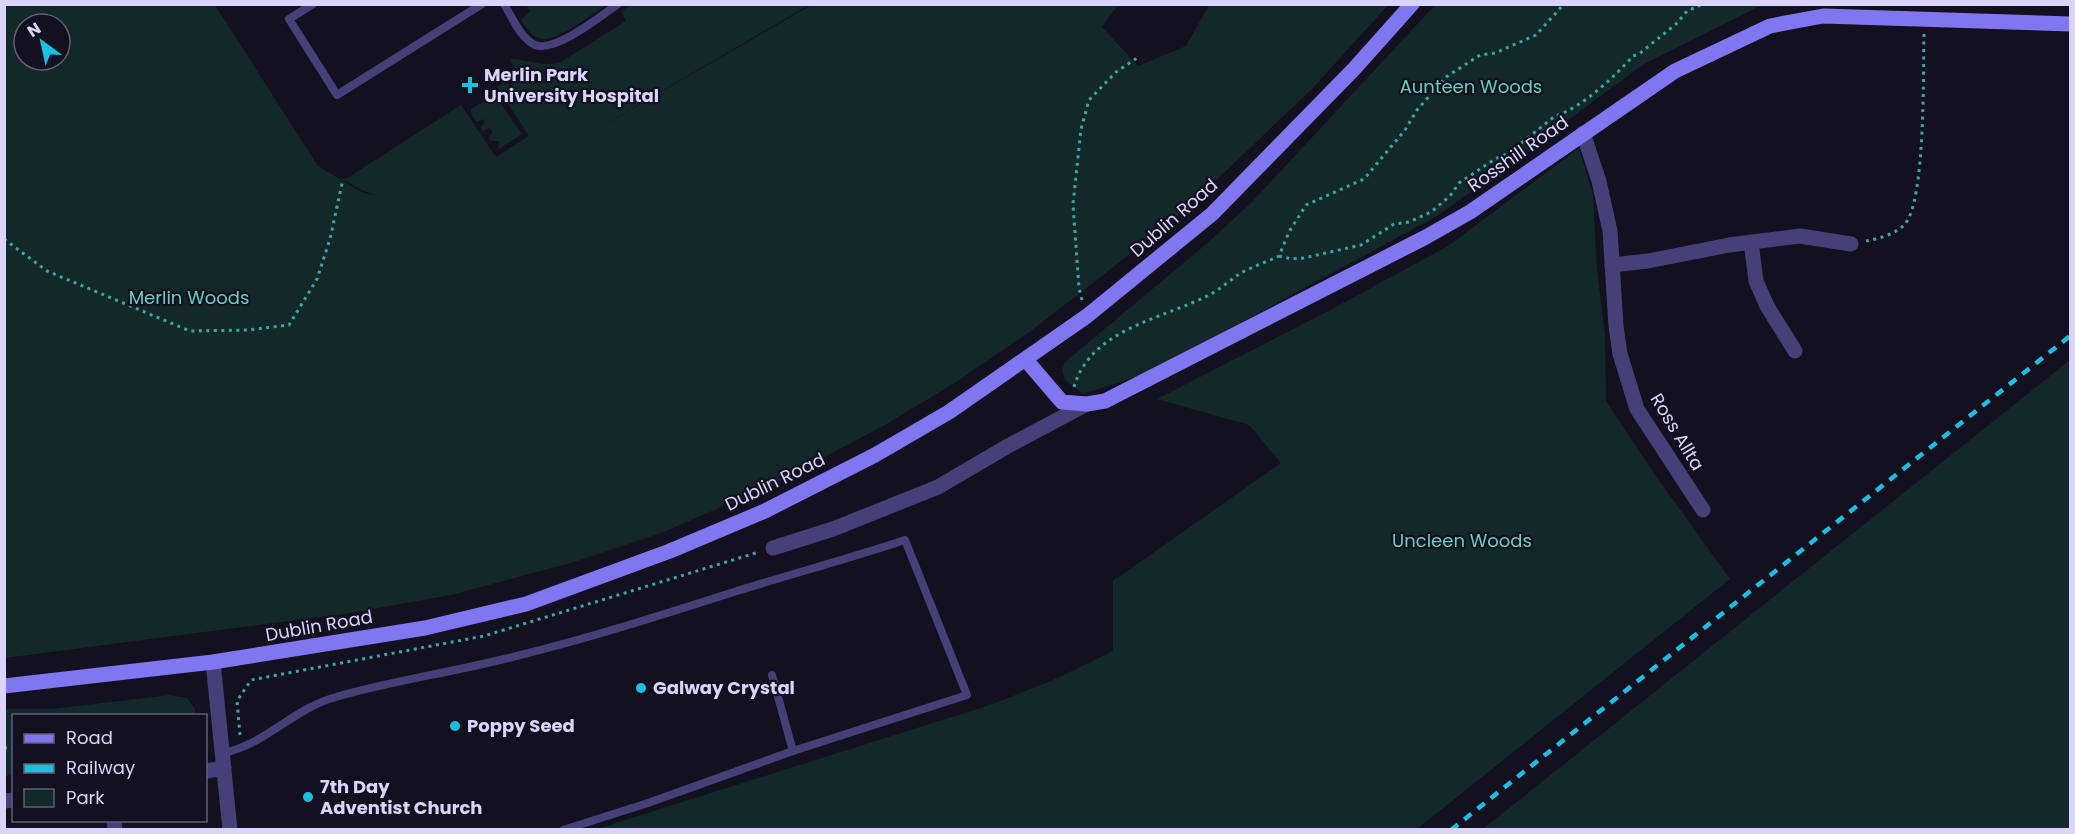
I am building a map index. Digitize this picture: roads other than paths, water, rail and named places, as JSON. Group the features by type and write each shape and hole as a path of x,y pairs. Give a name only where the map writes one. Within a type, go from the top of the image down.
{"main road":[{"name":"Dublin Road","path":"4,686 213,662 425,628 526,604 670,551 765,511 875,455 948,412 1087,316 1212,214 1354,69 1412,4"},
{"name":"Rosshill Road","path":"1026,360 1062,402 1087,404 1105,401 1424,238 1498,193 1675,71 1770,26 1823,16 2070,24"}],"street":[{"name":"Ross Allta","path":"1583,133 1599,181 1610,231 1620,354 1637,410 1703,510"},
{"path":"1612,265 1800,236 1851,244"},
{"path":"1751,242 1756,281 1767,306 1795,351"},
{"path":"773,548 832,529 938,487 1087,404"},
{"path":"213,662 230,830"},
{"path":"207,770 223,760"}],"lane":[{"path":"313,4 289,20 337,95 482,4"},
{"path":"504,4 527,39 534,45 543,46 554,45 566,39 618,4"},
{"path":"223,760 307,708 335,697 504,659 645,620 905,540 967,695 793,751 648,803 563,830"},
{"path":"772,675 793,751"}],"railway":[{"path":"1451,830 2070,336"}],"place":[{"name":"Merlin Park University Hospital","path":"470,85"},
{"name":"Galway Crystal","path":"641,688"},
{"name":"Poppy Seed","path":"455,726"},
{"name":"7th Day Adventist Church","path":"308,797"}],"park label":[{"name":"Aunteen Woods","path":"1471,87"},
{"name":"Merlin Woods","path":"189,298"},
{"name":"Uncleen Woods","path":"1462,541"}]}
